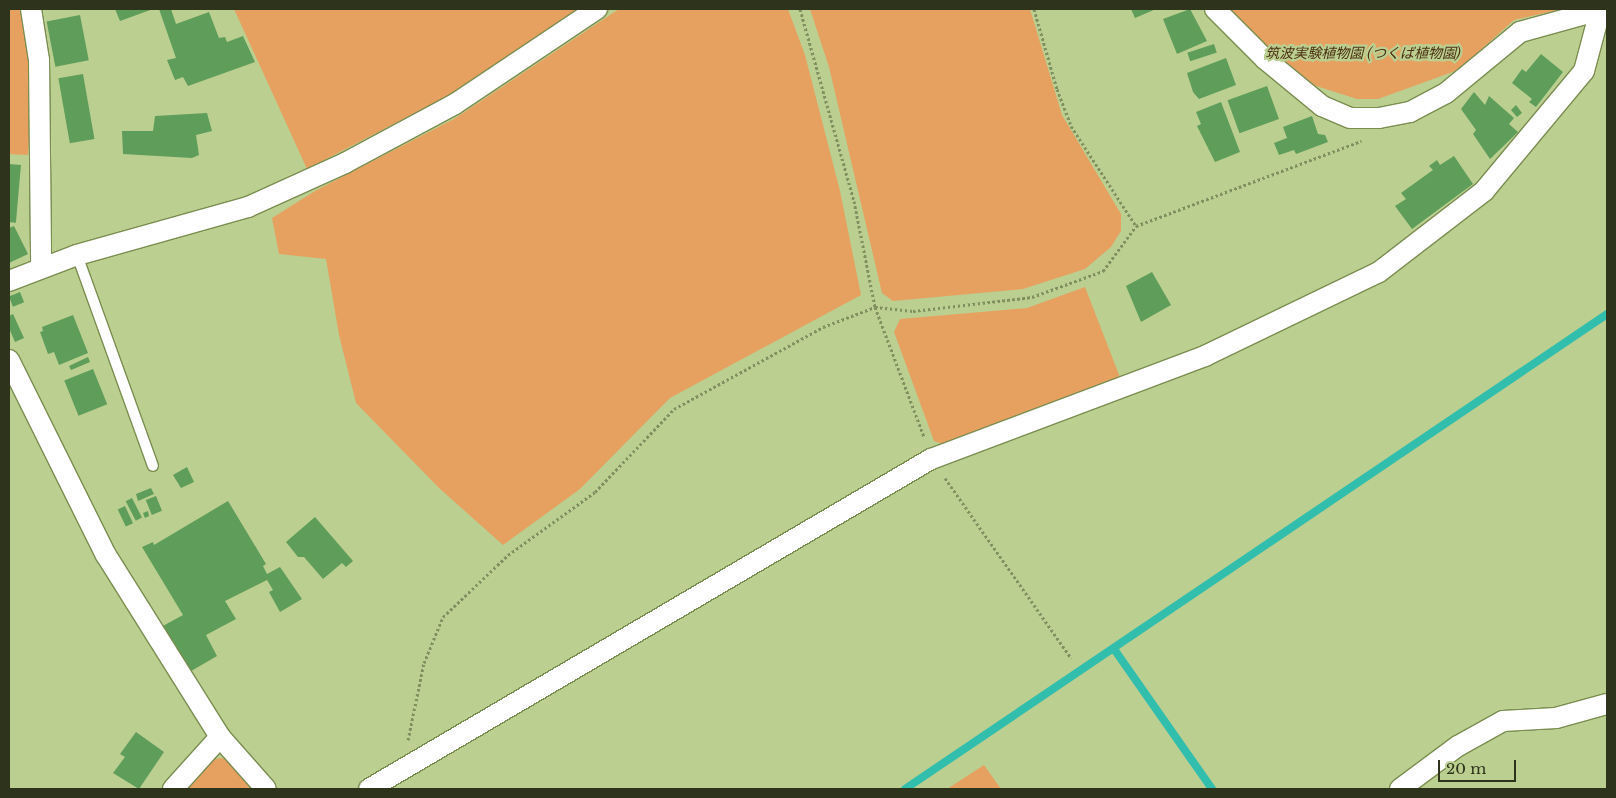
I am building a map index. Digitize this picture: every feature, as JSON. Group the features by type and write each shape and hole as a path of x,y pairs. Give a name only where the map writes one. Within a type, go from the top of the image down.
{"street":[{"path":"31,9 39,60 41,267"},
{"path":"9,281 41,267 77,255 248,207 345,163 455,104 597,9"},
{"path":"1216,9 1233,29 1302,90 1322,106 1350,118 1379,118 1410,112 1446,94 1520,32 1601,10"},
{"path":"369,789 931,459 1205,356 1378,272 1484,191 1584,71 1601,10"},
{"path":"9,360 106,556 220,737 266,789"},
{"path":"1400,789 1458,746 1503,721 1556,718 1607,704"},
{"path":"173,789 220,737"}],"lane":[{"path":"77,255 153,466"}],"path":[{"path":"800,9 854,201 875,307 931,459 1071,658"},
{"path":"1034,9 1057,89 1071,126 1136,226"},
{"path":"402,770 424,663 443,617 508,556 594,492 674,409 823,327 875,307 913,311 1032,297 1103,271 1136,226 1249,182 1350,148 1368,138"}],"green space":[{"path":"9,9 24,9 34,66 28,155 9,154"},
{"path":"234,9 583,9 453,93 307,169"},
{"path":"619,9 788,9 805,55 840,191 861,295 670,398 580,489 503,545 439,488 356,403 339,335 326,259 279,254 272,218 315,191 454,119"},
{"path":"810,9 1030,9 1062,115 1121,214 1121,231 1111,247 1085,269 1023,289 893,301 882,293 829,67"},
{"name":"筑波実験植物園 (つくば植物園)","path":"1230,9 1562,9 1514,20 1458,70 1378,99 1357,99 1313,85 1251,32"},
{"path":"1085,287 1121,380 946,445 934,441 894,332 900,319 1027,308"},
{"path":"220,758 228,759 255,789 188,789 209,761"},
{"path":"984,765 1001,789 947,789"}],"building":[{"path":"115,9 153,9 120,21"},
{"path":"159,9 171,9 176,24 209,12 219,38 225,37 227,42 243,36 255,62 188,86 183,77 175,80 167,60 176,58"},
{"path":"1131,9 1156,9 1135,18"},
{"path":"1190,9 1207,41 1177,54 1163,19"},
{"path":"80,15 89,60 55,67 47,21"},
{"path":"1214,44 1217,53 1190,61 1187,53"},
{"path":"1541,54 1563,72 1536,107 1529,102 1532,99 1512,83 1522,69 1526,72"},
{"path":"1226,58 1236,85 1199,99 1193,92 1187,73"},
{"path":"83,74 94,139 70,143 58,78"},
{"path":"1267,86 1279,119 1240,133 1228,100"},
{"path":"1474,92 1485,105 1489,96 1514,118 1509,124 1518,132 1490,159 1473,134 1476,130 1461,109"},
{"path":"1221,102 1240,152 1215,162 1197,126 1201,124 1196,112"},
{"path":"1516,105 1522,113 1517,117 1511,110"},
{"path":"207,113 212,131 196,135 199,155 192,158 123,154 122,131 153,131 155,116"},
{"path":"1312,116 1318,134 1325,135 1328,142 1296,154 1294,150 1279,155 1274,143 1287,138 1283,127"},
{"path":"1454,156 1473,184 1412,229 1395,206 1406,199 1401,193 1433,170 1429,166 1437,160 1440,165"},
{"path":"9,164 21,165 16,223 9,222"},
{"path":"14,226 28,254 9,263 9,228"},
{"path":"1152,272 1171,305 1141,322 1126,286"},
{"path":"20,292 24,302 13,307 9,296"},
{"path":"13,314 24,338 15,342 9,328 9,316"},
{"path":"73,315 88,353 59,365 54,352 48,354 40,332 43,331 42,327"},
{"path":"88,357 90,362 71,370 69,366"},
{"path":"93,369 107,404 78,416 64,381"},
{"path":"187,467 194,482 181,488 173,475"},
{"path":"151,488 154,494 138,501 136,494"},
{"path":"156,496 162,511 152,515 146,500"},
{"path":"132,498 142,518 136,521 126,501"},
{"path":"228,501 266,564 263,566 267,574 280,567 302,599 280,612 269,592 273,590 267,580 225,601 236,619 206,635 217,656 186,674 161,627 183,615 142,547 153,542 154,545"},
{"path":"125,506 133,523 126,527 118,509"},
{"path":"148,511 149,516 145,518 143,513"},
{"path":"315,517 353,561 346,567 342,563 323,579 304,557 298,557 286,542"},
{"path":"136,732 164,752 139,789 113,773 125,757 120,754"}],"waterway":[{"path":"905,789 1607,314"},
{"path":"1114,649 1212,789"}]}
